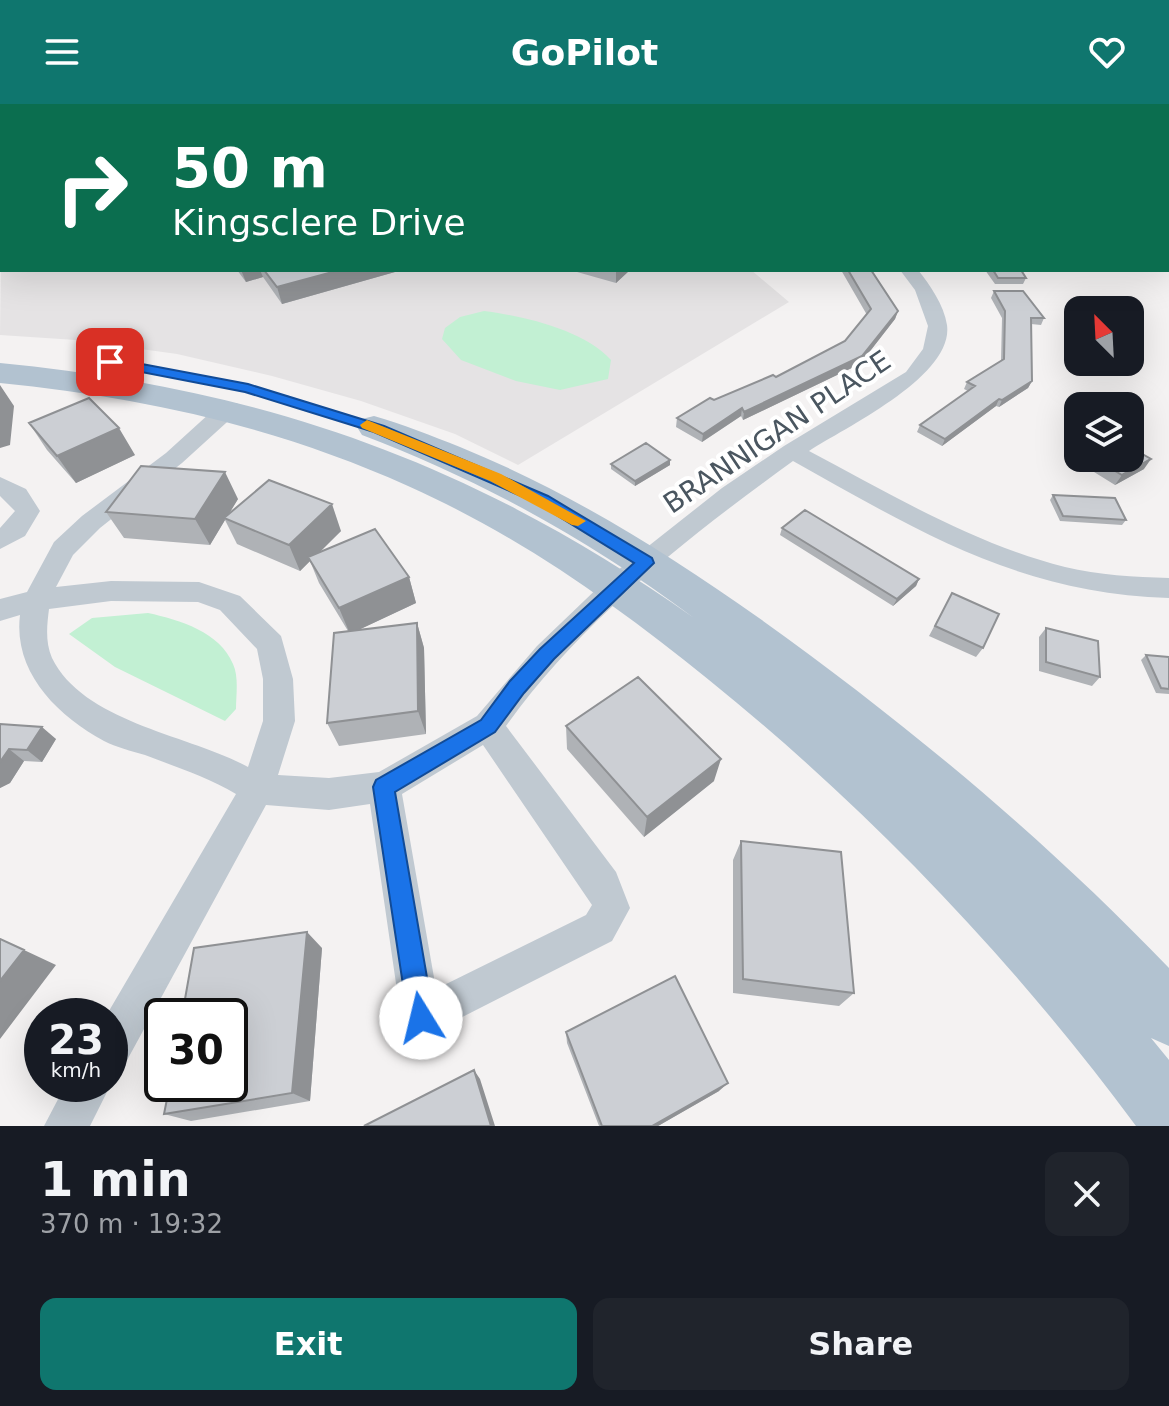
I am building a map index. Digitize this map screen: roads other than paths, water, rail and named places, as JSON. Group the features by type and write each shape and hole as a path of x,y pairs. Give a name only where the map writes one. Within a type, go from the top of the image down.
{"main road":[{"path":"0,351 138,366 204,378 362,423 431,449 542,500 632,574 751,685 848,767 956,869 1063,982 1169,1114"},
{"path":"0,373 119,386 229,408 406,472 720,614 899,750 1163,995"}],"street":[{"path":"586,104 611,104"},
{"name":"BRANNIGAN PLACE","path":"488,726 517,687 632,574 731,494 792,451 913,376 929,358 938,326 929,297 910,272"},
{"path":"229,408 174,458 116,502 63,549 36,600 32,636 39,663 64,695 115,731 220,768 257,789 329,794 384,787 488,726 603,885 612,908 599,928 421,1018 384,787"},
{"path":"792,451 967,544 1022,565 1091,583 1169,588"},
{"path":"0,485 17,495 28,511 16,530 0,540"},
{"path":"0,610 36,600 111,591 199,592 230,603 251,620 271,644 278,679 279,721 257,789 128,1017"},
{"path":"1104,1031 1163,995"},
{"path":"66,1126 80,1102"}]}
